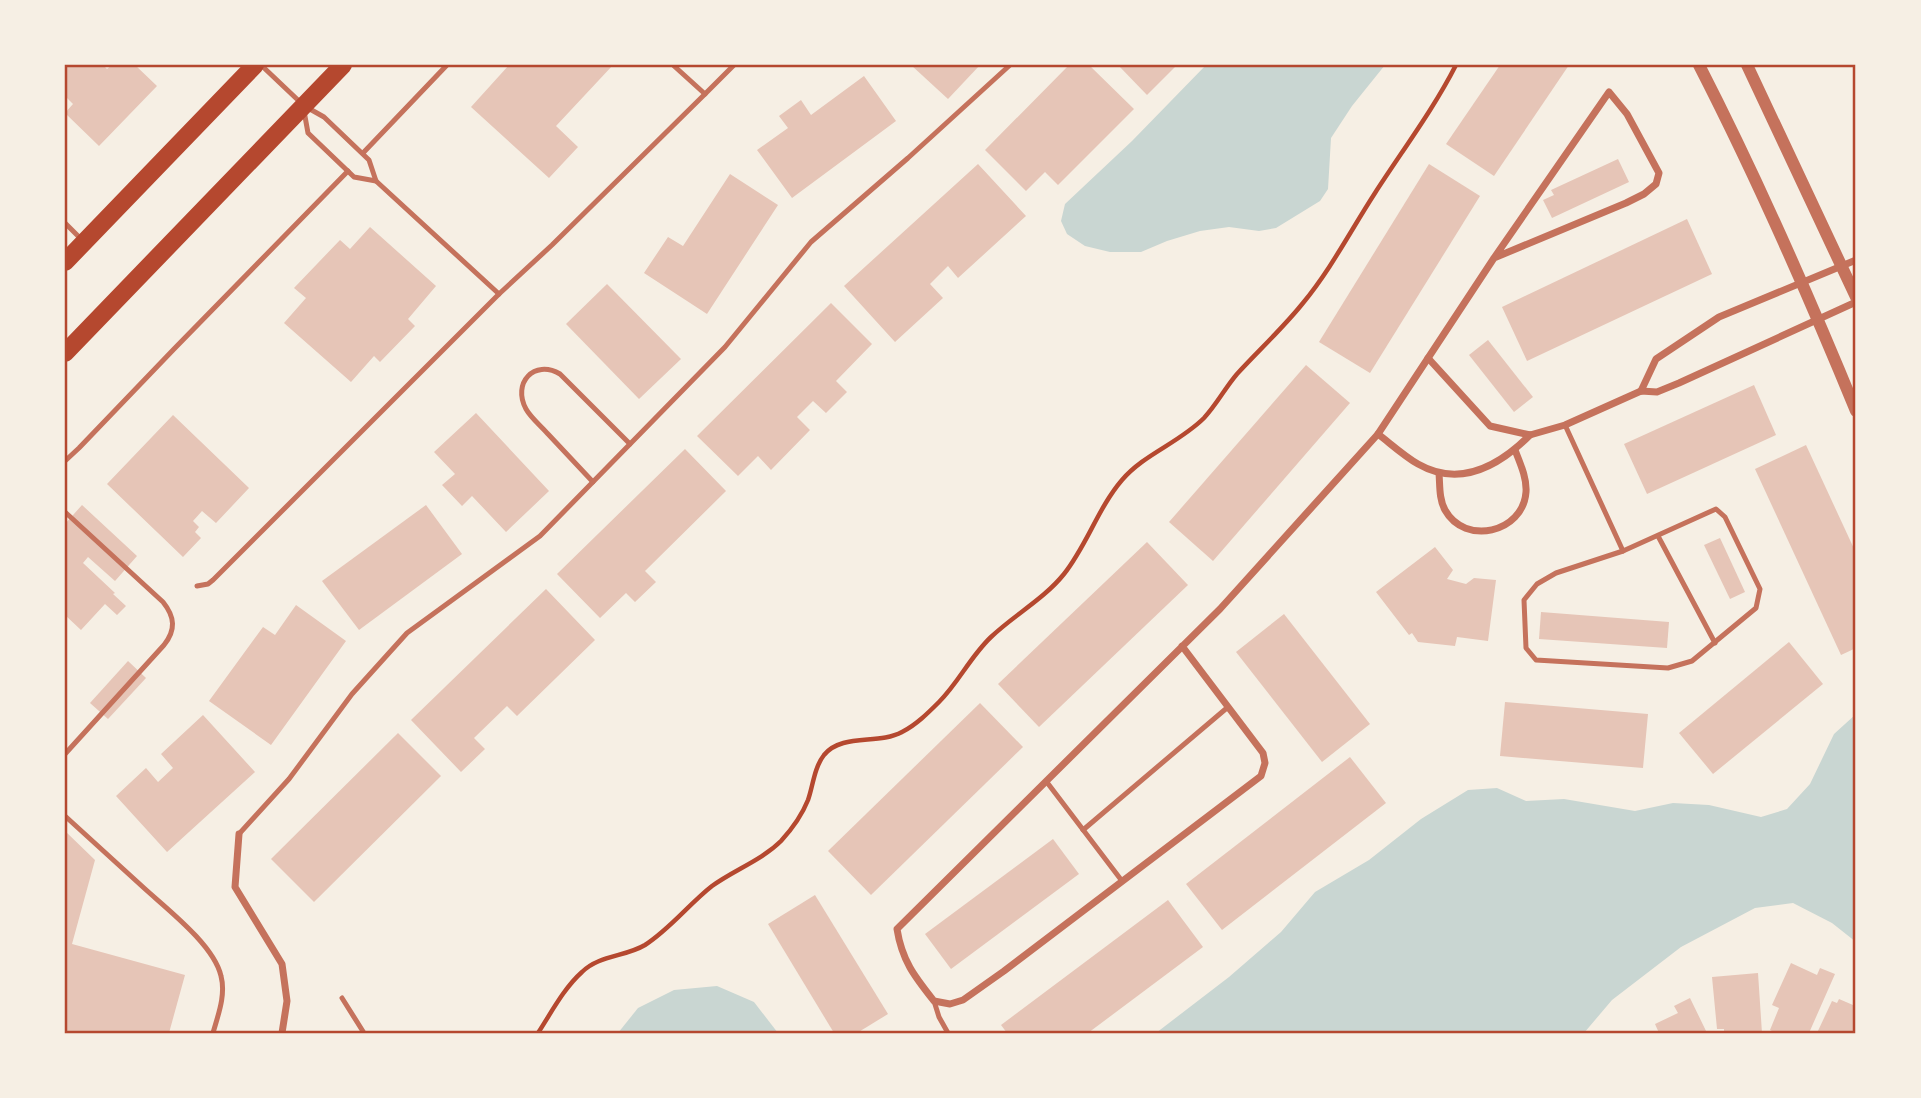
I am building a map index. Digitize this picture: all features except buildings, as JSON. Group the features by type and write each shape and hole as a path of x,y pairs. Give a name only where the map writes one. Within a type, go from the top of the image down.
{"main road":[{"path":"65,262 255,65"},
{"path":"65,353 343,65"}],"street":[{"path":"1699,65 1735,136 1819,320 1856,411"},
{"path":"1428,358 1490,426 1530,435 1565,425 1641,391 1657,392 1679,383 1819,320 1856,300 1843,266 1747,65"},
{"path":"1182,646 1263,753 1265,763 1261,776 962,1000 950,1004 934,1001 912,973 900,949 897,929 1182,646 1220,609 1378,434 1494,258 1609,92 1627,114 1659,173 1656,184 1626,204 1494,258"},
{"path":"1641,391 1656,359 1719,317 1856,260"},
{"path":"1378,434 1417,464 1439,473 1460,475 1496,463 1516,450 1530,435"},
{"path":"1439,473 1440,499 1446,513 1457,524 1470,530 1485,532 1500,528 1513,520 1526,493 1525,478 1516,450"},
{"path":"239,834 234,887 282,964 287,1001 282,1033"}],"lane":[{"path":"261,65 303,105 324,117 363,153 369,160 376,181 499,294"},
{"path":"363,153 447,65"},
{"path":"673,65 705,94"},
{"path":"197,586 213,580 499,294 734,65"},
{"path":"239,834 289,779 352,694 407,633 540,537 725,347 811,242 1010,65"},
{"path":"303,105 308,133 354,177 376,181"},
{"path":"65,461 348,171"},
{"path":"65,223 84,242"},
{"path":"593,482 527,411 521,392 522,383 527,377 543,369 552,369 560,374 629,444"},
{"path":"1565,425 1623,551"},
{"path":"1716,509 1725,517 1760,589 1756,608 1692,661 1668,668 1536,660 1526,648 1524,600 1537,584 1556,573 1623,551 1658,536 1716,509"},
{"path":"65,512 163,602 174,620 172,634 164,645 65,754"},
{"path":"1658,536 1715,643"},
{"path":"1083,830 1228,707"},
{"path":"1046,781 1122,881"},
{"path":"65,816 191,932 215,962 223,987 213,1033"},
{"path":"342,998 364,1033"},
{"path":"934,1001 948,1033"}],"path":[{"path":"538,1033 583,970 602,959 623,955 644,945 710,888 780,843 796,823 807,802 817,768 825,754 837,745 902,733 925,716 948,692 969,661 989,640 1042,596 1063,574 1123,479 1145,460 1181,438 1205,416 1232,380 1303,303 1331,266 1456,65"}],"shaded area":[{"path":"1206,65 1385,65 1352,106 1331,138 1328,189 1320,201 1276,228 1259,231 1229,227 1200,231 1141,252 1110,252 1085,246 1067,234 1061,221 1065,204 1132,141"},
{"path":"1856,714 1856,942 1832,923 1793,903 1755,908 1681,947 1612,1000 1584,1033 1156,1033 1229,977 1281,932 1315,892 1369,860 1421,819 1468,790 1497,788 1526,801 1564,799 1635,811 1673,803 1709,805 1761,817 1787,809 1810,784 1834,734"},
{"path":"717,986 754,1002 778,1033 618,1033 638,1008 674,990"}]}
